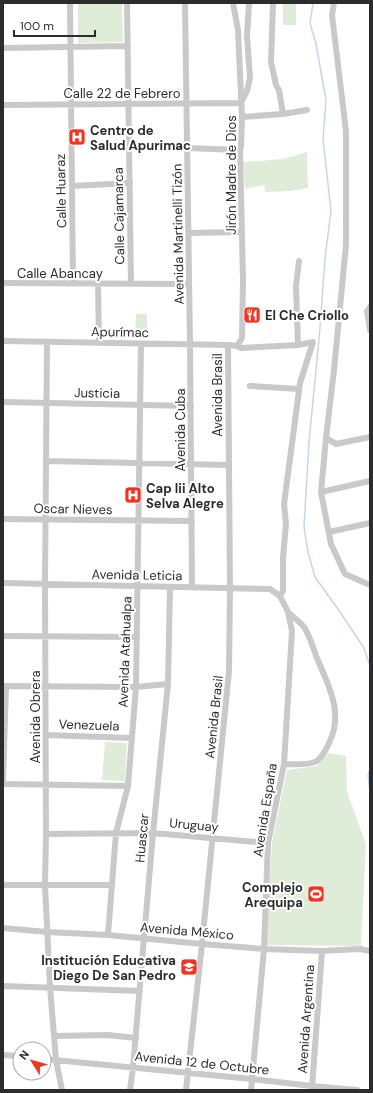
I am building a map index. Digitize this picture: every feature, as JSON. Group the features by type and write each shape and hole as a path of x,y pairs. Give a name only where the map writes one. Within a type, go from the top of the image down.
{"street":[{"name":"Calle Huaraz","path":"70,3 73,284"},
{"name":"Calle Cajamarca","path":"127,3 131,284"},
{"name":"Avenida Martinelli Tizón","path":"185,3 190,345"},
{"name":"Jirón Madre de Dios","path":"233,3 238,30 242,116 240,150 243,280 242,338 236,346"},
{"path":"241,103 247,91 250,78 247,36 249,3"},
{"path":"273,3 271,62 276,85 279,90 283,114"},
{"path":"334,3 332,15 346,131 346,245 321,492 330,544 345,574 370,585"},
{"path":"3,48 128,46"},
{"name":"Calle 22 de Febrero","path":"3,105 241,103"},
{"path":"242,116 283,114 307,110"},
{"path":"187,148 240,150"},
{"path":"72,186 130,183"},
{"path":"188,233 241,232"},
{"path":"298,345 296,286 299,261"},
{"name":"Calle Abancay","path":"3,283 189,284"},
{"path":"98,284 99,343"},
{"path":"370,307 367,311 370,330"},
{"name":"Apurímac","path":"3,341 228,345 241,348 298,345 313,342 300,383 300,389"},
{"name":"Avenida Obrera","path":"48,342 45,584 45,885 54,1036 56,1060 62,1090"},
{"name":"Avenida Atahualpa","path":"108,935 116,833 128,786 136,687 141,344"},
{"name":"Avenida Cuba","path":"190,345 192,588"},
{"name":"Avenida Brasil","path":"186,1090 229,671 230,588 228,345"},
{"path":"250,386 300,389 284,504 286,524 283,558 283,592 280,596"},
{"name":"Justicia","path":"3,402 191,406"},
{"path":"326,438 336,444 370,437"},
{"path":"46,462 229,465"},
{"path":"321,492 370,481"},
{"name":"Oscar Nieves","path":"3,519 192,521"},
{"path":"329,532 370,523"},
{"name":"Avenida Leticia","path":"3,583 230,588 270,590 280,596"},
{"name":"Huascar","path":"130,1090 168,684 170,587"},
{"name":"Avenida España","path":"251,1090 264,949 268,843 284,764 292,631 288,612 280,596"},
{"path":"284,764 309,764 316,761 325,752 332,738 335,729 336,714 335,702 331,690 304,627 288,612"},
{"path":"292,631 304,627"},
{"path":"3,636 137,637"},
{"path":"128,786 3,783 4,686 136,687 168,684"},
{"name":"Venezuela","path":"46,735 132,738"},
{"name":"Uruguay","path":"46,834 153,833 268,843"},
{"path":"3,885 112,885"},
{"name":"Avenida México","path":"3,928 108,935 264,949 322,951 360,949 370,951"},
{"name":"Avenida Argentina","path":"312,1088 322,951"},
{"path":"3,986 140,991"},
{"path":"54,1036 108,1035 136,1038"},
{"name":"Avenida 12 de Octubre","path":"52,1059 252,1079 312,1088 358,1090"}],"green space":[{"path":"78,3 122,3 123,42 78,43"},
{"path":"283,3 296,3 296,25 283,25"},
{"path":"307,152 308,188 291,191 265,192 264,185 245,189 243,162 283,159"},
{"path":"136,314 147,314 147,338 135,337"},
{"path":"105,742 127,743 125,781 102,780"},
{"name":"Complejo Arequipa","path":"328,753 346,756 347,792 366,844 361,946 266,945 272,842 287,770 317,766"}],"waterway":[{"path":"313,3 310,23 316,44 326,100 323,139 331,211 325,258 309,442 304,527 308,552 315,577 364,648 370,666"},
{"path":"370,769 368,775 370,791"}],"place":[{"name":"Centro de Salud Apurimac","path":"77,137"},
{"name":"El Che Criollo","path":"252,315"},
{"name":"Cap Iii Alto Selva Alegre","path":"133,495"},
{"name":"Complejo Arequipa","path":"316,894"},
{"name":"Institución Educativa Diego De San Pedro","path":"189,967"}]}
